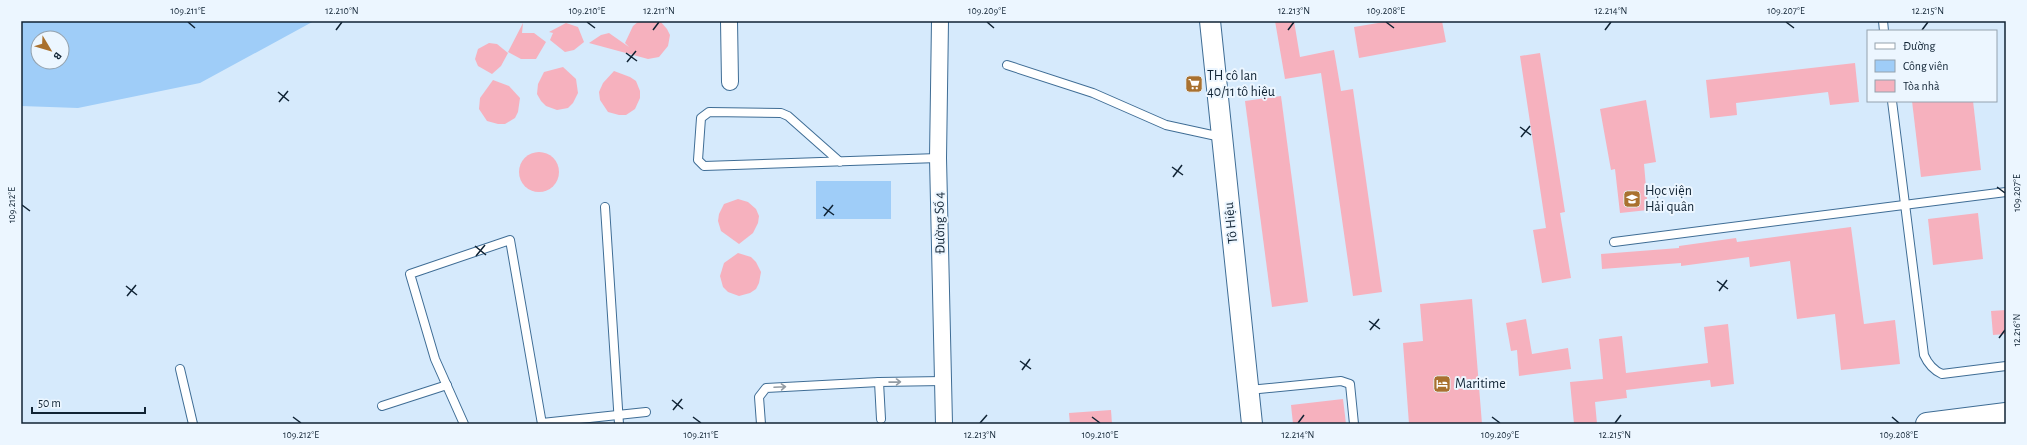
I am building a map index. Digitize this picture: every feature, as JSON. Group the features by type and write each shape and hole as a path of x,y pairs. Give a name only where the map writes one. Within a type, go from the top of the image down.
{"main road":[{"path":"1927,424 2006,414"}],"street":[{"path":"729,21 730,82"},
{"name":"Đường Số 4","path":"940,21 938,158 944,424"},
{"name":"Tô Hiệu","path":"1210,21 1252,424"}],"lane":[{"path":"1007,65 1093,93 1166,125 1221,137"},
{"path":"1892,102 1924,355 1928,363 1942,374 2006,366"},
{"path":"840,162 794,120 781,114 709,112 701,118 698,160 704,166 840,162 938,158"},
{"path":"1614,242 2006,192"},
{"path":"605,206 619,424"},
{"path":"464,424 424,327 410,274 510,240 542,424 646,412"},
{"path":"180,369 193,424"},
{"path":"761,424 759,397 766,388 879,382 943,381"},
{"path":"1249,390 1341,381 1350,384 1354,424"},
{"path":"879,382 880,419"},
{"path":"382,406 447,385"}],"green space":[{"path":"21,21 314,21 200,83 78,108 21,106"},
{"path":"816,181 891,181 891,219 816,219"}],"building":[{"path":"639,21 660,21 667,29 670,35 668,46 659,57 648,59 589,43 601,35 609,33 629,47 625,43 633,26"},
{"path":"1275,21 1294,21 1300,57 1334,50 1341,91 1353,89 1382,292 1353,296 1321,73 1285,79"},
{"path":"1390,21 1442,21 1446,42 1359,58 1354,27"},
{"path":"523,23 522,33 534,33 546,42 536,59 521,59 508,52"},
{"path":"566,23 578,27 584,42 574,50 565,52 550,40 553,33 549,32"},
{"path":"489,43 497,44 508,53 501,66 492,74 478,66 475,59 478,49"},
{"path":"1540,53 1565,212 1560,213 1571,278 1542,283 1533,230 1546,228 1520,56"},
{"path":"1855,63 1859,102 1830,105 1828,92 1736,103 1737,115 1710,118 1706,80"},
{"path":"563,67 576,79 578,93 573,103 568,108 557,110 546,106 541,101 537,94 538,84 544,72"},
{"path":"614,71 636,81 640,91 640,98 635,109 626,115 608,112 600,100 599,92 603,83"},
{"path":"493,80 509,86 520,98 518,112 515,118 505,124 487,121 479,109 480,98"},
{"path":"1281,96 1308,302 1272,307 1245,101"},
{"path":"1646,100 1656,162 1644,164 1648,210 1620,213 1615,169 1611,170 1600,109"},
{"path":"1912,102 1973,102 1981,170 1921,177"},
{"path":"543,152 550,155 556,161 559,172 558,180 550,189 543,192 535,192 528,189 520,180 519,168 522,161 531,153"},
{"path":"738,199 748,202 756,209 759,216 758,223 753,233 739,244 721,231 718,221 719,214 724,204"},
{"path":"1978,213 1983,259 1933,265 1928,219"},
{"path":"1851,227 1864,324 1895,320 1900,364 1841,370 1835,314 1797,319 1790,261 1750,267 1749,257 1681,266 1681,263 1602,269 1601,254 1679,248 1679,246 1736,238 1737,242"},
{"path":"738,253 751,257 756,262 761,272 756,289 750,293 739,296 728,292 723,287 720,276 724,263"},
{"name":"Maritime","path":"1472,299 1482,424 1409,424 1403,343 1423,341 1420,304"},
{"path":"2006,310 2006,334 1993,335 1991,311"},
{"path":"1526,319 1532,354 1568,348 1571,369 1519,376 1517,350 1511,351 1506,323"},
{"path":"1728,324 1734,384 1711,387 1710,380 1626,390 1627,398 1595,402 1597,424 1574,424 1570,382 1603,379 1599,339 1622,336 1626,373 1708,363 1704,327"},
{"path":"1343,399 1346,424 1293,424 1291,405"},
{"path":"1111,410 1112,424 1070,424 1069,413"}],"place":[{"name":"TH cô lan 40/11 tô hiệu","path":"1194,84"},
{"name":"Học viện Hải quân","path":"1632,199"},
{"name":"Maritime","path":"1442,384"}]}
